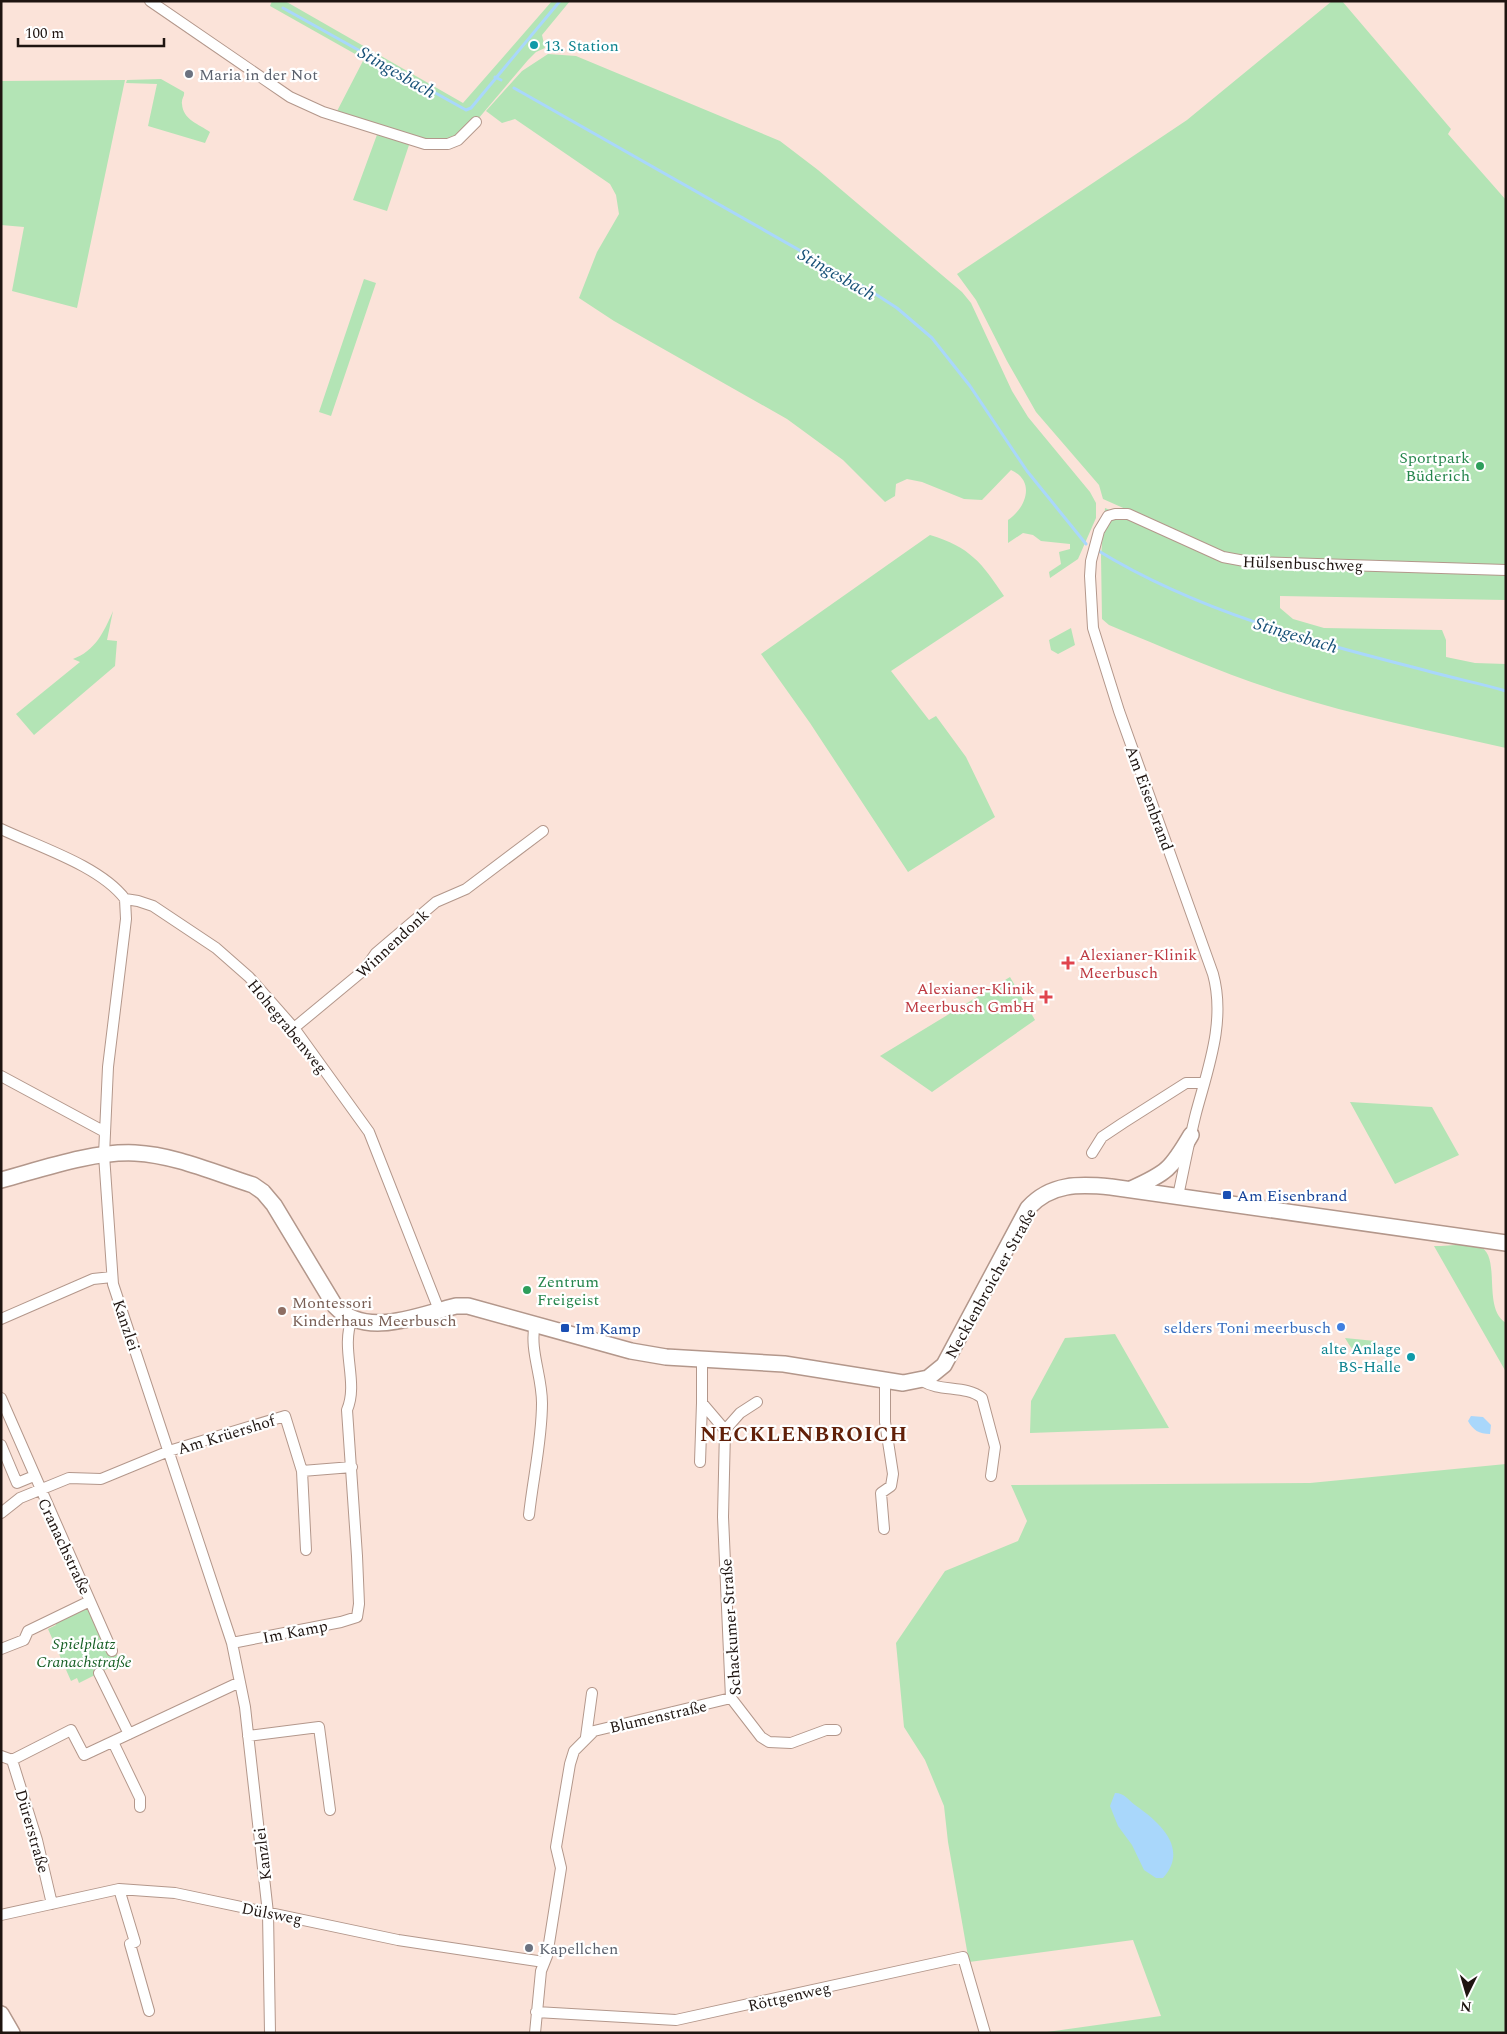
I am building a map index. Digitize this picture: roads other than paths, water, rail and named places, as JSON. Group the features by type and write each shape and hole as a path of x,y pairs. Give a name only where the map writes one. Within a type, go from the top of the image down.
{"main road":[{"path":"1131,1189 1156,1179 1170,1168 1191,1135"},
{"path":"1,1180 104,1155 137,1153 159,1156 259,1188 274,1204 335,1306 352,1319 370,1323 383,1323 439,1310 468,1306 638,1352 702,1358"},
{"name":"Necklenbroicher Straße","path":"702,1358 771,1362 886,1381 908,1383 922,1380 940,1370 947,1360 1028,1208 1048,1191 1072,1185 1131,1189 1408,1230 1506,1242"},
{"path":"1,2014 12,2033"}],"street":[{"path":"150,1 290,97 323,112 425,144 448,144 458,140 476,122"},
{"name":"Hülsenbuschweg","path":"1111,515 1123,513 1136,517 1214,553 1240,560 1506,570"},
{"name":"Am Eisenbrand","path":"1111,515 1103,522 1091,561 1093,628 1119,712 1216,983 1218,1024 1178,1196"},
{"path":"1,829 96,873 117,889 125,899"},
{"name":"Winnendonk","path":"294,1028 364,970 376,954 436,902 466,889 543,831"},
{"name":"Hohegrabenweg","path":"125,899 153,906 216,948 249,977 294,1028 369,1132 439,1310"},
{"name":"Kanzlei","path":"125,899 126,919 114,1010 104,1155 112,1277 232,1643 248,1736 268,1913 270,2033"},
{"path":"1,1076 105,1132"},
{"path":"1092,1153 1102,1137 1186,1083 1204,1083"},
{"path":"1,1318 93,1279 112,1277"},
{"name":"Im Kamp","path":"232,1643 342,1622 357,1617 359,1604 347,1410 351,1401 347,1341 352,1319"},
{"path":"529,1515 542,1421 541,1382 532,1344 535,1323"},
{"path":"700,1462 702,1358"},
{"name":"Necklenbroicher Straße","path":"922,1380 934,1386 976,1394 982,1398 994,1439 995,1455 991,1476"},
{"path":"884,1529 881,1493 891,1486 893,1474 885,1422 886,1381"},
{"path":"1,1398 40,1490"},
{"path":"702,1403 725,1430 740,1413 757,1402"},
{"name":"Am Krüershof","path":"169,1451 285,1416 302,1471"},
{"name":"Schackumer Straße","path":"725,1430 723,1517 731,1698 761,1737 769,1742 792,1743 826,1730 836,1730"},
{"path":"1,1445 17,1483 34,1476"},
{"name":"Cranachstraße","path":"1,1513 20,1498 69,1478 101,1479 169,1451"},
{"path":"306,1550 302,1471 352,1467"},
{"name":"Cranachstraße","path":"40,1490 112,1651"},
{"name":"Cranachstraße","path":"1,1649 24,1640 28,1630 90,1601"},
{"path":"99,1673 129,1734"},
{"path":"1,1756 12,1760 71,1730 84,1755 240,1682"},
{"name":"Blumenstraße","path":"586,1736 592,1693"},
{"name":"Blumenstraße","path":"535,2033 536,2012 561,1868 556,1847 570,1764 574,1751 586,1736 594,1731 731,1698"},
{"path":"248,1736 319,1727 330,1810"},
{"path":"113,1742 140,1798 140,1807"},
{"name":"Dürerstraße","path":"12,1760 37,1840 52,1904"},
{"path":"119,1889 135,1942 130,1944 149,2011"},
{"name":"Dülsweg","path":"1,1914 119,1889 176,1893 398,1940 544,1962"},
{"name":"Röttgenweg","path":"536,2012 676,2020 962,1957 985,2033"}],"water":[{"path":"1471,1416 1483,1417 1491,1425 1490,1434 1474,1429 1468,1421"},
{"path":"1115,1793 1124,1795 1153,1819 1168,1836 1173,1856 1170,1867 1163,1878 1156,1878 1144,1870 1132,1845 1118,1826 1110,1806"}],"waterway":[{"name":"Stingesbach","path":"283,8 466,110 471,108 560,1"},
{"name":"Stingesbach","path":"495,77 501,80"},
{"name":"Stingesbach","path":"514,88 866,288 897,308 932,338 970,386 1027,471 1086,544"},
{"name":"Stingesbach","path":"1097,550 1135,572 1215,608 1339,648 1506,691"}],"place":[{"name":"13. Station","path":"534,45"},
{"name":"Maria in der Not","path":"189,74"},
{"name":"Sportpark Büderich","path":"1480,466"},
{"name":"Alexianer-Klinik Meerbusch","path":"1068,963"},
{"name":"Alexianer-Klinik Meerbusch GmbH","path":"1046,997"},
{"name":"Am Eisenbrand","path":"1227,1195"},
{"name":"Zentrum Freigeist","path":"527,1290"},
{"name":"Montessori Kinderhaus Meerbusch","path":"282,1311"},
{"name":"selders Toni meerbusch","path":"1341,1327"},
{"name":"Im Kamp","path":"565,1328"},
{"name":"alte Anlage BS-Halle","path":"1411,1357"},
{"name":"Kapellchen","path":"529,1948"}],"district":[{"name":"NECKLENBROICH","path":"804,1434"}],"park label":[{"name":"Spielplatz Cranachstraße","path":"84,1652"}]}
